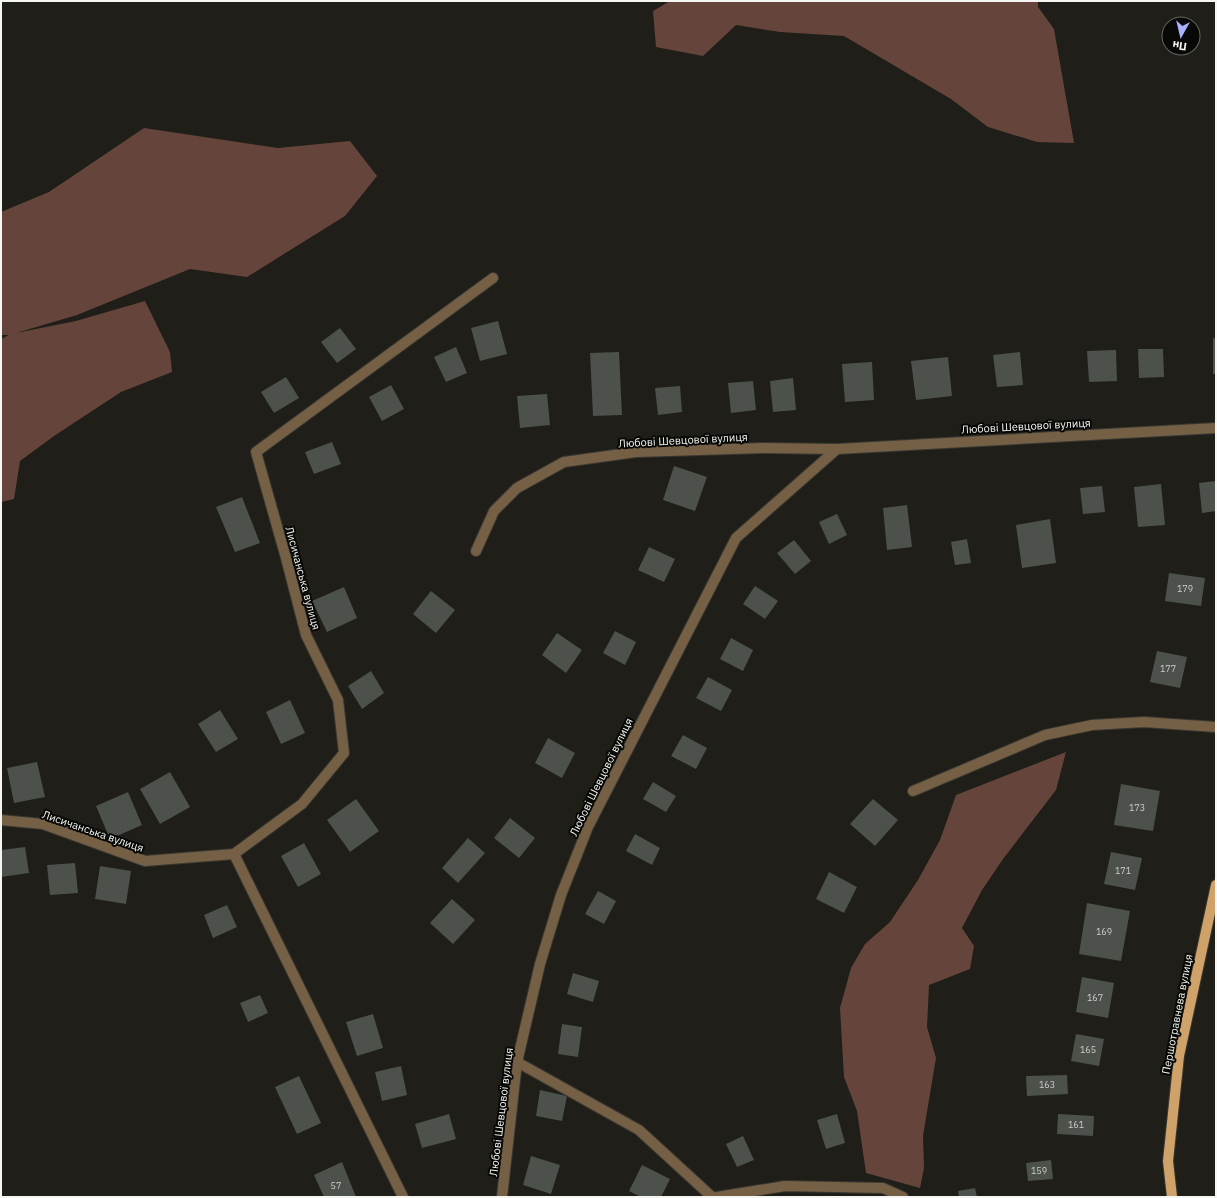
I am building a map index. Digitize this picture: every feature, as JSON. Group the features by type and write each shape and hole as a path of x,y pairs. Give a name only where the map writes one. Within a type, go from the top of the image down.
{"main road":[{"name":"Першотравнева вулиця","path":"1172,1197 1168,1161 1179,1056 1216,885"}],"street":[{"name":"Лисичанська вулиця","path":"1,820 43,824 145,861 234,854 302,804 344,753 338,700 306,635 256,452 493,278"},
{"name":"Любові Шевцової вулиця","path":"476,551 494,511 517,488 564,462 636,452 763,448 837,449 1216,428"},
{"name":"Любові Шевцової вулиця","path":"502,1197 517,1062 540,964 556,910 588,827 736,538 837,449"},
{"path":"913,791 1045,735 1086,726 1144,722 1216,727"},
{"path":"234,854 403,1197"},
{"path":"517,1062 639,1130 712,1197"},
{"path":"717,1197 785,1186 883,1188 903,1197"}],"shaded area":[{"path":"670,1 1038,1 1038,7 1054,29 1074,143 1037,142 988,127 951,99 844,36 780,32 736,25 703,56 656,47 653,11"},
{"path":"144,128 278,148 350,141 377,176 345,216 247,277 190,269 77,315 16,333 76,321 145,301 170,352 172,372 121,392 54,436 20,461 14,499 1,502 1,339 9,335 1,335 1,212 49,192"},
{"path":"1066,752 1056,790 1003,859 982,890 962,928 974,946 970,969 929,985 927,1027 936,1058 923,1136 924,1168 920,1188 866,1173 857,1111 844,1077 840,1008 851,968 865,944 890,922 918,880 940,840 956,795"}],"building":[{"path":"498,321 507,354 480,361 471,328"},
{"path":"340,328 356,349 337,363 321,342"},
{"path":"1213,338 1216,339 1216,374 1213,374"},
{"path":"456,347 467,373 446,382 434,357"},
{"path":"1138,349 1163,349 1164,377 1139,378"},
{"path":"1116,350 1117,381 1089,382 1087,351"},
{"path":"619,352 622,415 593,416 590,353"},
{"path":"1020,352 1023,385 997,387 993,355"},
{"path":"948,357 952,396 916,400 911,361"},
{"path":"872,362 874,400 845,402 842,364"},
{"path":"286,377 299,398 274,413 261,392"},
{"path":"793,378 796,410 773,412 770,381"},
{"path":"753,381 756,410 731,413 728,383"},
{"path":"391,385 404,409 382,421 369,397"},
{"path":"680,386 682,412 658,415 655,388"},
{"path":"547,394 550,425 520,428 517,396"},
{"path":"332,442 341,464 314,474 305,452"},
{"path":"674,466 707,477 695,511 663,500"},
{"path":"1216,481 1216,511 1202,513 1199,483"},
{"path":"1161,484 1165,525 1138,527 1134,487"},
{"path":"1102,486 1105,512 1083,514 1080,488"},
{"path":"242,497 260,543 235,552 216,507"},
{"path":"907,505 912,547 887,550 883,508"},
{"path":"837,514 847,535 829,544 819,522"},
{"path":"1050,519 1056,563 1022,568 1016,525"},
{"path":"967,539 971,563 955,565 951,542"},
{"path":"794,540 811,561 795,574 777,553"},
{"path":"649,547 675,559 664,582 638,570"},
{"path":"1169,573 1205,578 1201,606 1165,601"},
{"path":"755,586 778,601 765,619 743,604"},
{"path":"344,587 357,618 327,632 312,601"},
{"path":"431,591 455,610 436,633 413,614"},
{"path":"615,631 636,642 625,665 603,653"},
{"path":"557,633 582,650 566,673 542,655"},
{"path":"731,638 753,650 743,671 720,659"},
{"path":"1157,651 1187,657 1180,688 1150,682"},
{"path":"371,671 384,693 362,709 348,686"},
{"path":"708,677 732,690 721,711 696,698"},
{"path":"290,700 305,733 281,744 266,712"},
{"path":"220,710 238,739 216,752 198,724"},
{"path":"683,735 707,748 696,769 671,756"},
{"path":"548,738 575,753 562,778 535,763"},
{"path":"37,762 45,797 14,803 7,768"},
{"path":"170,772 190,807 160,824 140,789"},
{"path":"653,782 676,796 666,812 643,799"},
{"path":"1121,784 1160,791 1153,831 1114,825"},
{"path":"128,792 142,825 110,839 96,806"},
{"path":"356,799 379,831 350,852 327,820"},
{"path":"873,799 898,820 875,846 850,824"},
{"path":"510,818 535,838 519,858 494,838"},
{"path":"635,834 660,848 652,865 626,851"},
{"path":"468,838 485,853 458,883 442,868"},
{"path":"304,843 321,874 298,887 281,856"},
{"path":"25,847 29,873 1,877 1,850"},
{"path":"1111,852 1142,858 1135,890 1104,884"},
{"path":"75,863 78,893 50,895 47,865"},
{"path":"100,866 131,871 126,904 95,899"},
{"path":"829,872 857,887 844,913 816,899"},
{"path":"598,891 616,901 604,924 585,914"},
{"path":"452,899 475,920 453,944 430,923"},
{"path":"1087,903 1130,911 1121,961 1079,954"},
{"path":"227,905 237,927 213,938 204,915"},
{"path":"573,973 599,981 593,1002 567,994"},
{"path":"1082,977 1114,983 1108,1018 1076,1012"},
{"path":"260,995 268,1013 248,1022 240,1003"},
{"path":"373,1014 383,1048 357,1056 346,1022"},
{"path":"562,1024 582,1027 578,1057 558,1054"},
{"path":"1076,1034 1104,1039 1099,1066 1071,1061"},
{"path":"401,1066 407,1095 382,1101 375,1072"},
{"path":"1067,1075 1068,1094 1027,1096 1026,1076"},
{"path":"299,1076 321,1123 297,1134 275,1087"},
{"path":"540,1090 567,1096 562,1121 536,1116"},
{"path":"449,1114 456,1139 422,1148 415,1124"},
{"path":"837,1114 845,1143 826,1149 817,1120"},
{"path":"1058,1114 1094,1116 1093,1136 1057,1134"},
{"path":"743,1136 754,1160 737,1167 726,1144"},
{"path":"531,1156 560,1165 551,1194 523,1185"},
{"path":"1051,1160 1053,1179 1028,1181 1026,1163"},
{"path":"342,1162 356,1197 324,1197 314,1175"},
{"path":"642,1165 670,1179 661,1197 641,1197 629,1191"},
{"path":"975,1188 977,1197 959,1197 958,1191"}]}
